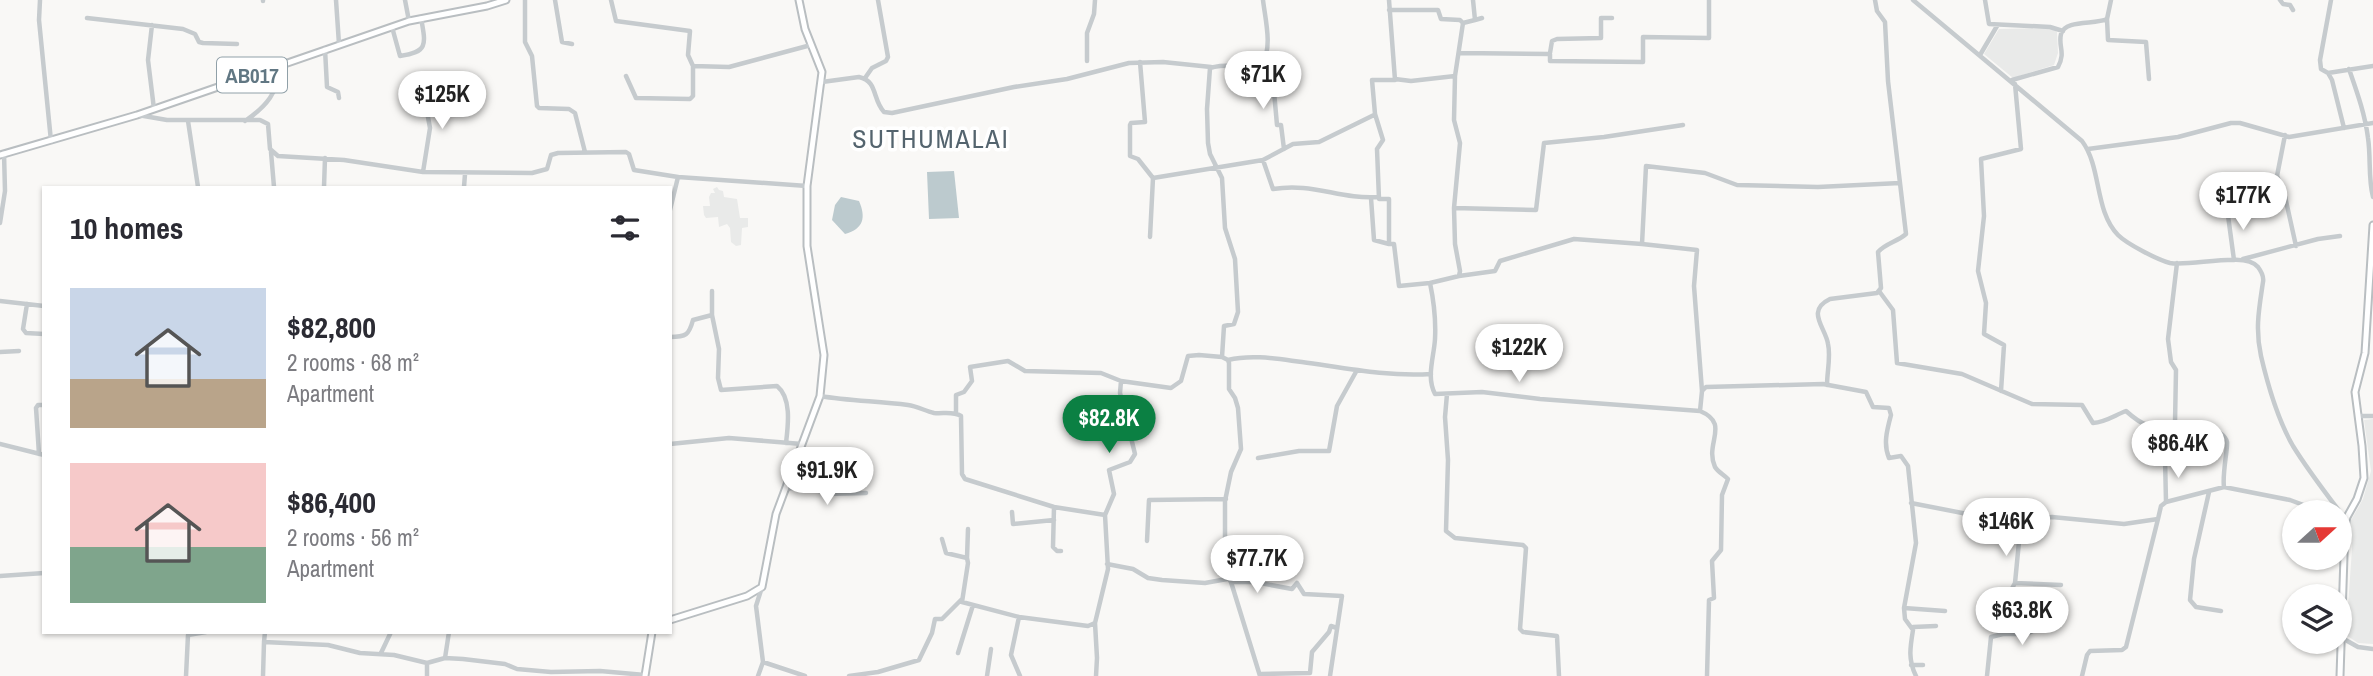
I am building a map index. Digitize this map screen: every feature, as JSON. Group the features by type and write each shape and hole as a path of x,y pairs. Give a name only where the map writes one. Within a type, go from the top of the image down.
{"main road":[{"name":"AB017","path":"2,154 137,115 409,21 506,0"},
{"path":"672,619 747,596 762,587 776,514 820,396 824,355 807,246 807,186 822,82 819,62 811,45 799,0"},
{"path":"2352,506 2364,478 2355,392 2365,353 2373,225"},
{"path":"645,676 652,634"},
{"path":"2340,676 2341,654"}],"street":[{"path":"40,0 39,20 51,141"},
{"path":"336,0 339,44"},
{"path":"405,0 409,21"},
{"path":"525,0 525,42 533,56 537,106 569,109 575,113 585,152"},
{"path":"555,0 562,43 572,44"},
{"path":"611,0 616,21 690,31 688,55 693,66 693,96 690,99 636,99 626,76"},
{"path":"865,78 872,68 886,61 888,57 878,0"},
{"path":"1087,61 1087,33 1094,14 1095,0"},
{"path":"1263,0 1267,50 1263,62"},
{"path":"1389,0 1395,79"},
{"path":"1473,0 1475,20"},
{"path":"1612,18 1600,20 1601,38 1557,38 1552,41 1550,61 1643,62 1643,37 1709,38 1709,0"},
{"path":"1875,0 1877,11 1885,22 1888,81 1906,234 1878,252 1879,291"},
{"path":"1913,0 2082,141 2088,149 2108,219 2118,235 2133,246 2169,263 2208,263 2237,260 2340,236"},
{"path":"1984,0 1989,24 2050,27 2063,31"},
{"path":"2111,0 2107,19 2108,40 2146,42 2149,79"},
{"path":"2280,0 2283,4 2290,5 2293,10"},
{"path":"2331,0 2320,60 2321,69 2328,73 2373,66"},
{"path":"1390,10 1438,10 1441,19 1460,20 1463,23 1482,18"},
{"path":"87,18 183,29 195,34 199,42 237,44"},
{"path":"392,27 400,56 417,54 424,45 421,18"},
{"path":"2013,82 2058,66 2063,58 2061,35 2072,24 2099,23 2107,19"},
{"path":"1459,276 1454,208 1460,143 1454,120 1455,76 1463,23"},
{"path":"152,25 148,61 154,109"},
{"path":"1980,55 1997,26"},
{"path":"693,66 729,67 811,45"},
{"path":"325,49 327,87 338,92 339,98"},
{"path":"1460,53 1550,54"},
{"path":"1140,62 1145,121 1130,125 1130,156 1138,159 1153,178 1150,237"},
{"path":"822,82 865,78 871,83 876,102 884,112 892,113 1140,62 1211,67 1255,65 1263,62"},
{"path":"1263,62 1272,69 1277,124 1281,125 1284,149"},
{"path":"244,121 259,112 269,101 277,83 276,66"},
{"path":"1211,67 1207,109 1208,143 1223,188 1225,228 1235,259 1238,312 1234,324 1224,326 1229,389 1236,398 1241,427 1241,449 1231,472 1226,499 1225,573 1261,675 1310,673 1312,652 1331,626 1337,628"},
{"path":"2349,69 2365,124 2369,152 2369,184 2373,197"},
{"path":"2328,73 2344,128"},
{"path":"1379,197 1377,149 1383,140 1375,114 1372,80 1410,81 1455,76"},
{"path":"2001,391 2004,345 1984,334 1986,303 1978,271 1984,216 1982,159 2021,149 2013,82"},
{"path":"423,172 430,128 424,90"},
{"path":"1153,178 1263,160 1293,144 1319,142 1375,114"},
{"path":"137,115 188,121 260,120 268,124 274,186"},
{"path":"188,121 198,186"},
{"path":"2088,149 2178,137 2240,122 2285,135 2304,136 2373,123"},
{"path":"1454,208 1535,210 1544,143 1683,125"},
{"path":"2285,135 2277,176 2284,192 2296,246"},
{"path":"271,152 278,156 325,158 423,172 465,174 543,172 547,169 551,156 585,152 626,152 634,170 678,177 807,186"},
{"path":"0,223 5,191 2,154"},
{"path":"324,186 325,158"},
{"path":"1263,160 1273,190 1305,186 1348,196 1389,199 1389,244"},
{"path":"1642,244 1646,166 1705,173 1737,185 1818,187 1900,183"},
{"path":"464,186 465,174"},
{"path":"672,202 678,177"},
{"path":"1371,198 1374,240 1394,244 1399,286 1495,271 1500,261 1574,239 1697,250 1694,286 1702,391 1700,411"},
{"path":"2227,208 2237,260"},
{"path":"2237,260 2250,261 2262,274 2257,317 2261,355 2273,399 2292,445 2330,500"},
{"path":"2175,423 2176,370 2171,362 2168,338 2177,263"},
{"path":"1430,283 1435,308 1431,374 1435,394 1482,392 1700,411 1712,416 1716,423 1713,438 1716,470 1728,479 1722,495 1721,550 1712,562 1714,598 1709,600 1707,676"},
{"path":"712,291 712,316 719,349 718,378 721,390 777,386 782,389 786,398 786,443"},
{"path":"1879,291 1893,310 1897,363 1962,374 2032,404 2082,405 2094,423 2104,422 2113,415 2126,411 2142,425 2150,427 2175,423 2196,424 2211,429 2227,443 2222,473 2224,487"},
{"path":"1827,385 1829,343 1819,320 1819,310 1823,302 1865,296 1879,291"},
{"path":"0,301 42,306"},
{"path":"27,304 23,330 26,333 42,334"},
{"path":"672,337 684,337 689,333 693,320 712,316"},
{"path":"0,352 19,351"},
{"path":"956,413 956,395 964,392 972,381 970,367 1008,360 1025,372 1101,373 1121,381 1171,388 1181,381 1188,356 1199,355 1282,359 1405,376 1431,374"},
{"path":"1258,458 1299,451 1329,451 1337,406 1357,370"},
{"path":"1096,676 1095,623 1107,564 1105,515 1114,494 1109,470 1130,462 1135,454 1120,393 1121,381"},
{"path":"1702,391 1706,387 1827,385 1866,392 1873,407 1889,408 1891,415 1886,431 1886,450 1889,458 1901,456 1908,466 1916,543 1904,608 1905,620 1913,627 1936,626"},
{"path":"1447,394 1444,417 1448,460 1446,531 1455,538 1522,545 1526,548 1520,629 1523,632 1557,636 1559,676"},
{"path":"820,396 911,405 927,412 941,414 956,413 961,416 962,474 965,479 1054,507 1105,515"},
{"path":"0,444 41,455 36,408 42,405"},
{"path":"2358,416 2373,416"},
{"path":"672,444 729,438 802,444"},
{"path":"2165,458 2166,502"},
{"path":"785,489 806,486 827,494 866,493"},
{"path":"2082,676 2090,651 2122,650 2126,647 2161,506 2166,502 2224,487 2290,500"},
{"path":"2208,492 2196,549 2190,600 2196,607 2221,611"},
{"path":"1147,541 1149,500 1226,499"},
{"path":"1911,503 1988,519 2020,521 2052,517 2124,524 2158,519"},
{"path":"1054,507 1053,547 1061,551"},
{"path":"1012,512 1013,524 1054,520"},
{"path":"2003,634 2005,601 2015,583 2020,521"},
{"path":"849,676 878,672 919,660 928,644 936,619 942,619 961,600 968,563 968,529"},
{"path":"942,539 946,553 967,558"},
{"path":"1107,564 1133,569 1148,578 1162,580 1205,583 1229,580 1292,589 1297,583 1304,594 1342,596 1330,676"},
{"path":"0,576 42,573"},
{"path":"2015,583 2061,585"},
{"path":"758,676 763,662 757,606 762,587"},
{"path":"961,600 1019,617 1088,626 1095,623"},
{"path":"958,653 973,605"},
{"path":"1904,608 1945,611"},
{"path":"1019,617 1011,655 1020,676"},
{"path":"1913,627 1909,652 1916,676"},
{"path":"1987,676 1991,637 2026,634 2035,630"},
{"path":"186,676 188,635 194,634"},
{"path":"263,676 265,634"},
{"path":"381,654 390,634"},
{"path":"445,659 449,634"},
{"path":"264,642 328,645 360,653 381,654 427,663 445,659 480,660 517,669 551,672 600,671 645,676"},
{"path":"2352,644 2373,649"},
{"path":"987,676 991,649"},
{"path":"763,662 805,676"},
{"path":"427,663 427,676"},
{"path":"1911,665 1923,665"}],"shaded area":[{"path":"2052,28 2057,32 2058,53 2054,65 2013,78 1984,54 1999,29"},
{"path":"954,171 959,218 929,219 927,172"},
{"path":"717,187 723,191 724,197 737,199 740,218 748,218 748,227 742,228 741,245 736,246 731,242 727,224 719,227 718,217 706,218 704,215 703,206 710,206 709,197 711,193 715,193 713,189"},
{"path":"841,197 859,201 863,217 860,226 845,234 832,220 835,205"},
{"path":"2373,419 2373,644 2358,643 2352,639 2352,584 2350,584 2352,518 2363,499 2371,471 2364,420"}],"district":[{"name":"SUTHUMALAI","path":"931,138"}]}
